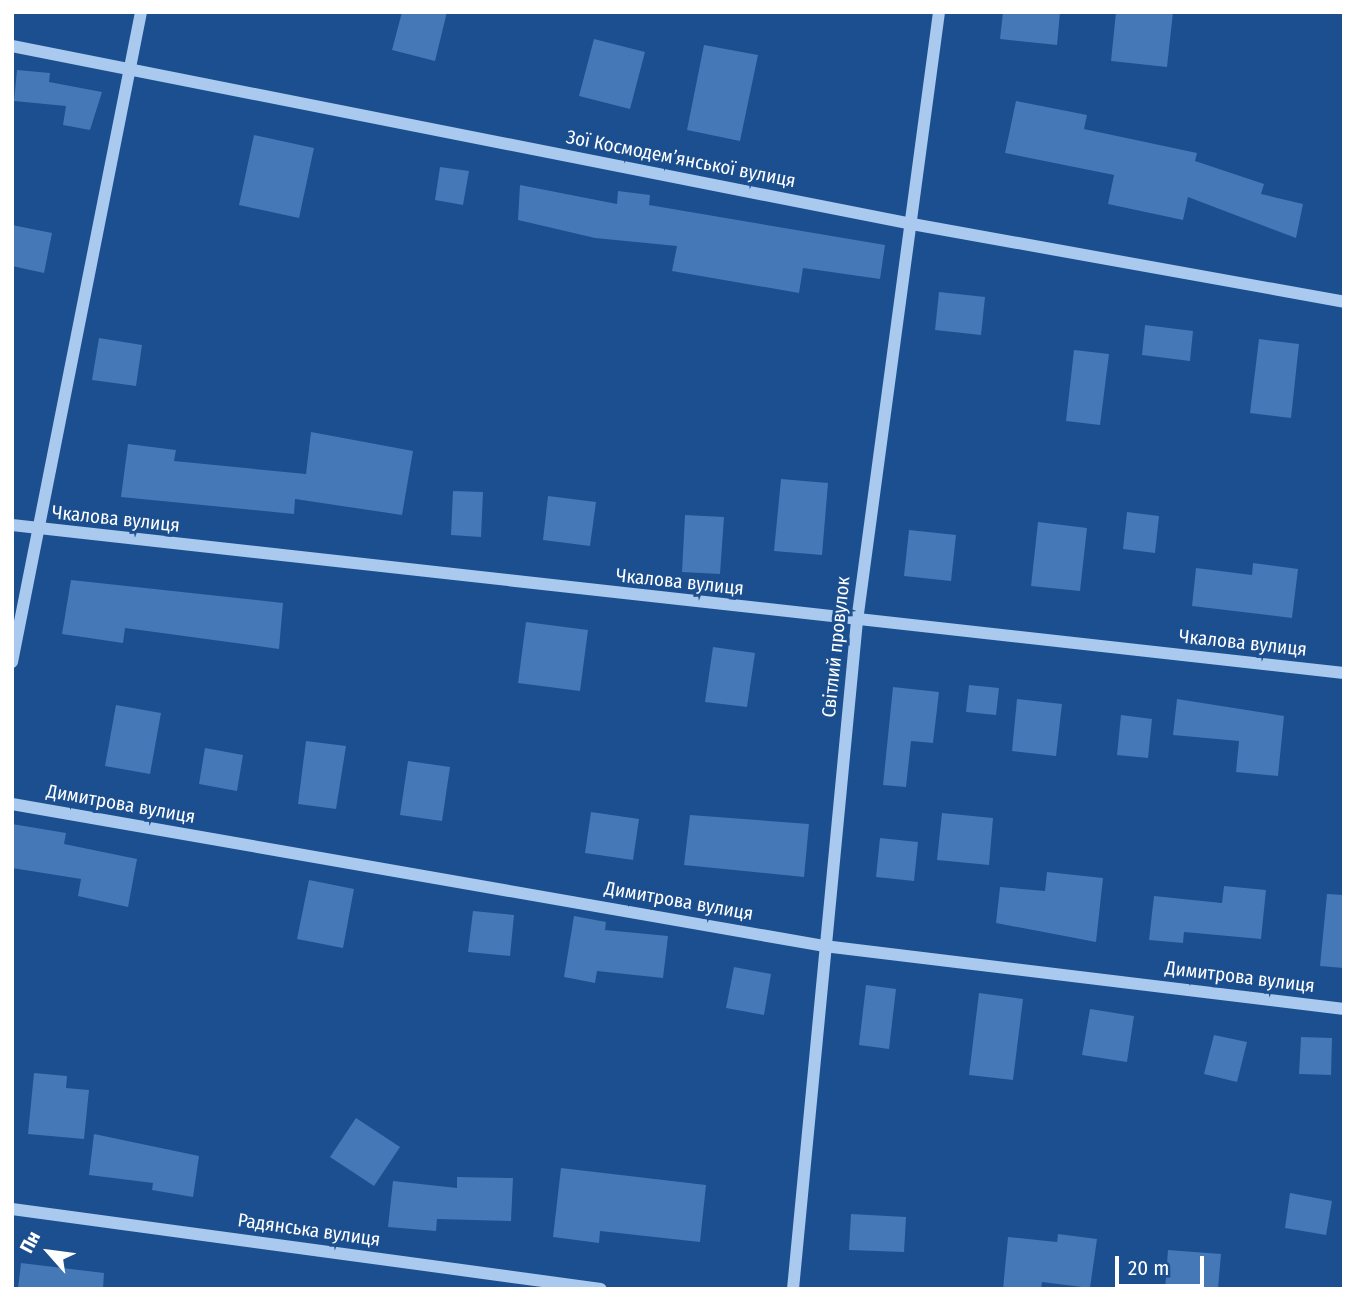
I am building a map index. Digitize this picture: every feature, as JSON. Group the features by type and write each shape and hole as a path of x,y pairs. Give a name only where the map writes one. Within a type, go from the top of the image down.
{"street":[{"path":"12,662 41,530 132,71 141,12"},
{"name":"Світлий провулок","path":"793,1289 857,621 939,12"},
{"name":"Зої Космодем’янської вулиця","path":"12,46 912,224 1344,302"},
{"name":"Чкалова вулиця","path":"12,525 1344,673"},
{"name":"Димитрова вулиця","path":"12,804 824,946 1344,1009"},
{"name":"Радянська вулиця","path":"12,1209 601,1289"}],"building":[{"path":"402,12 447,12 435,61 392,50"},
{"path":"1003,12 1060,12 1057,45 1000,39"},
{"path":"1116,12 1173,12 1167,67 1111,61"},
{"path":"594,39 645,52 630,109 579,96"},
{"path":"704,45 758,55 740,141 687,130"},
{"path":"17,70 50,73 49,82 102,92 90,130 63,125 66,106 14,101"},
{"path":"1016,101 1087,115 1084,129 1197,153 1195,161 1264,184 1261,194 1303,204 1296,238 1188,197 1183,220 1108,204 1114,175 1005,153"},
{"path":"254,135 314,148 299,218 239,205"},
{"path":"440,167 469,171 463,205 435,200"},
{"path":"520,185 617,204 618,191 650,195 649,205 885,245 880,279 803,268 799,293 672,271 677,246 595,238 518,220"},
{"path":"12,225 52,233 44,273 12,266"},
{"path":"939,292 985,297 981,335 935,330"},
{"path":"1145,325 1193,331 1190,361 1142,355"},
{"path":"99,338 142,345 136,386 92,380"},
{"path":"1259,339 1299,344 1291,418 1250,413"},
{"path":"1074,350 1109,354 1100,425 1066,421"},
{"path":"311,432 413,451 402,515 295,499 294,514 121,497 128,444 176,450 174,461 306,474"},
{"path":"781,479 828,483 822,555 774,551"},
{"path":"453,491 483,492 481,537 451,535"},
{"path":"548,496 596,502 590,546 543,540"},
{"path":"1127,512 1159,516 1155,553 1123,549"},
{"path":"685,515 724,517 720,574 682,572"},
{"path":"1038,522 1087,528 1080,591 1031,586"},
{"path":"909,530 956,535 951,581 904,576"},
{"path":"1253,563 1298,569 1292,618 1192,606 1196,568 1252,575"},
{"path":"71,580 283,603 279,649 125,628 123,643 62,634"},
{"path":"526,622 588,630 580,691 518,683"},
{"path":"713,647 755,653 747,707 705,702"},
{"path":"969,685 999,688 996,715 966,712"},
{"path":"893,687 939,692 933,743 911,741 906,787 883,785"},
{"path":"1017,699 1062,704 1056,756 1012,751"},
{"path":"1177,699 1284,716 1278,776 1236,772 1239,741 1173,735"},
{"path":"116,705 161,713 150,774 105,766"},
{"path":"1121,715 1152,719 1148,758 1117,755"},
{"path":"306,741 346,746 336,809 298,804"},
{"path":"205,748 243,755 237,791 199,784"},
{"path":"408,761 450,767 442,821 400,815"},
{"path":"591,812 639,819 633,860 585,853"},
{"path":"942,813 993,818 989,865 937,860"},
{"path":"690,815 809,824 804,877 684,865"},
{"path":"12,824 66,833 64,844 137,859 128,907 78,896 81,879 12,868"},
{"path":"880,838 918,842 914,881 876,877"},
{"path":"1047,872 1103,878 1096,942 996,923 1000,887 1045,891"},
{"path":"309,880 354,889 343,948 297,939"},
{"path":"1224,886 1266,890 1261,939 1184,932 1183,943 1149,940 1154,896 1222,903"},
{"path":"1327,894 1344,895 1344,968 1320,966"},
{"path":"473,911 514,915 510,956 468,952"},
{"path":"574,916 606,922 605,930 668,936 663,978 597,971 595,983 564,977"},
{"path":"734,967 771,974 764,1015 726,1008"},
{"path":"866,985 896,989 889,1049 859,1045"},
{"path":"979,993 1023,999 1013,1080 969,1075"},
{"path":"1090,1009 1134,1016 1127,1062 1082,1055"},
{"path":"1214,1035 1247,1042 1237,1082 1204,1074"},
{"path":"1301,1037 1332,1038 1331,1075 1299,1074"},
{"path":"34,1073 67,1076 66,1088 89,1090 84,1139 28,1134"},
{"path":"356,1118 400,1147 374,1186 330,1157"},
{"path":"94,1134 199,1156 193,1197 152,1190 153,1183 89,1175"},
{"path":"561,1168 706,1185 700,1242 600,1231 599,1243 553,1237"},
{"path":"457,1177 513,1178 511,1221 437,1219 436,1231 388,1227 393,1181 457,1188"},
{"path":"1290,1193 1332,1201 1326,1235 1285,1228"},
{"path":"851,1214 906,1217 904,1252 849,1250"},
{"path":"1058,1234 1097,1239 1090,1288 1042,1282 1041,1289 1003,1289 1008,1237 1057,1242"},
{"path":"1168,1250 1221,1254 1218,1289 1165,1289"},
{"path":"21,1263 104,1273 103,1289 18,1289"}]}
